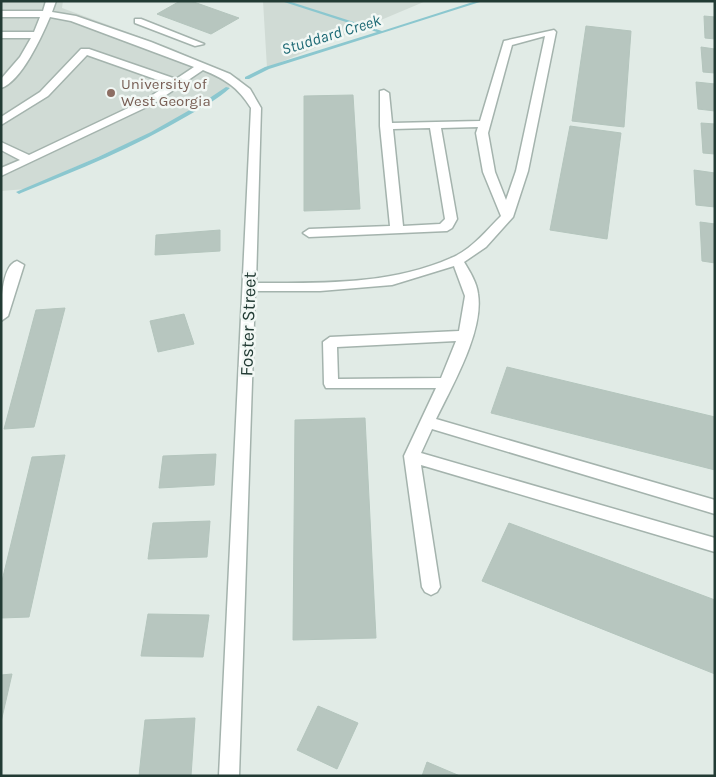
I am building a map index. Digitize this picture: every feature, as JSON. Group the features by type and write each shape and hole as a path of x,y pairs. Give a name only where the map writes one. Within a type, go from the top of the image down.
{"street":[{"name":"Foster Street","path":"1,14 48,7 226,76 246,91 256,108 229,776"},
{"path":"1,85 20,66 37,35 48,7"},
{"path":"138,21 199,44"},
{"path":"147,44 168,32"},
{"path":"249,287 329,286 385,281 457,261 481,244 507,217 522,171 551,32 508,44 484,124 482,133 489,172 507,217"},
{"path":"1,35 37,35"},
{"path":"1,122 44,94 85,51 177,83"},
{"path":"1,173 149,102 202,66"},
{"path":"384,93 397,230"},
{"path":"386,126 484,124"},
{"path":"309,233 443,228 448,225 451,220 435,125"},
{"path":"1,145 29,160"},
{"path":"432,587 412,456 445,383 470,316 472,296 467,277 457,261"},
{"path":"1,316 5,288 17,265"},
{"path":"445,383 331,384 330,342 464,336"},
{"path":"427,422 715,507"},
{"path":"412,456 715,545"}],"shaded area":[{"name":"University of West Georgia","path":"1,1 63,1 62,8 171,48 241,79 207,103 147,135 26,189 1,191"},
{"path":"263,1 426,1 267,68"}],"building":[{"path":"180,1 191,1 239,18 211,34 157,14"},
{"path":"704,16 715,17 715,39 705,38"},
{"path":"586,26 631,31 624,127 572,121"},
{"path":"701,47 715,49 715,73 703,72"},
{"path":"696,82 715,84 715,111 698,109"},
{"path":"353,95 360,209 304,211 304,96"},
{"path":"701,123 715,124 715,154 703,153"},
{"path":"570,126 621,133 607,239 550,230"},
{"path":"694,170 715,173 715,207 696,205"},
{"path":"700,222 715,224 715,263 702,261"},
{"path":"220,230 220,251 155,255 156,235"},
{"path":"65,308 34,427 4,429 36,310"},
{"path":"184,314 194,344 158,352 150,321"},
{"path":"507,367 715,417 715,470 491,413"},
{"path":"365,418 376,638 293,640 295,420"},
{"path":"216,454 214,485 159,488 163,456"},
{"path":"65,455 29,617 1,618 1,585 32,457"},
{"path":"210,521 207,557 148,559 153,523"},
{"path":"509,523 715,600 715,674 482,581"},
{"path":"148,614 209,615 203,657 141,656"},
{"path":"12,674 1,722 1,675"},
{"path":"318,706 358,723 337,769 297,750"},
{"path":"195,718 191,776 139,776 145,720"},
{"path":"427,762 460,776 422,776"}],"waterway":[{"path":"283,1 382,32"},
{"name":"Studdard Creek","path":"382,32 481,1"},
{"name":"Studdard Creek","path":"247,78 267,68 382,32"},
{"name":"Studdard Creek","path":"19,192 100,158 153,133 228,88"}],"place":[{"name":"University of West Georgia","path":"111,93"}]}
